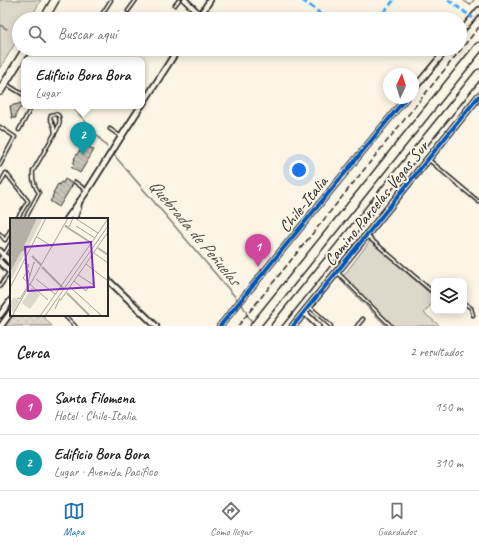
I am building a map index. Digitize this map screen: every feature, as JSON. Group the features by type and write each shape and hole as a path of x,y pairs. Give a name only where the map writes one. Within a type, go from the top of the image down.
{"highway":[{"path":"257,323 479,48"},
{"path":"276,326 479,74"},
{"path":"452,81 458,79 463,81 466,86 466,91"}],"main road":[{"path":"48,12 55,0"},
{"path":"0,92 21,57"}],"street":[{"path":"185,0 195,12"},
{"path":"202,12 210,0"},
{"path":"467,25 479,10"},
{"path":"145,100 174,56"},
{"path":"419,83 441,56"},
{"name":"Camino Parcelas Vegas Sur","path":"293,326 479,96"},
{"name":"Chile-Italia","path":"220,326 401,104"},
{"path":"67,218 87,191 139,109"},
{"path":"74,218 79,200"},
{"path":"1,257 10,262"},
{"path":"1,257 10,273"},
{"path":"108,280 156,326"},
{"path":"0,315 10,301"},
{"path":"304,312 318,326"},
{"path":"1,326 10,313"}],"lane":[{"path":"103,12 111,0"},
{"path":"128,11 136,0"},
{"path":"175,6 179,0"},
{"path":"5,83 21,93"},
{"path":"19,130 30,109"},
{"path":"26,218 39,193 34,186 32,178 33,171 55,133 60,123 60,118 55,114 51,115 50,118 55,133"},
{"path":"0,127 15,137 0,165"},
{"path":"110,129 121,137"},
{"path":"428,159 479,202"},
{"path":"0,184 6,173 28,201 18,218"},
{"path":"75,182 87,191"},
{"path":"0,234 5,240 10,231"},
{"path":"366,235 431,290"},
{"path":"1,257 10,244"},
{"path":"337,272 391,326"},
{"path":"0,286 10,273"},
{"path":"467,305 471,308 473,315"},
{"path":"309,306 331,326"},
{"path":"65,316 75,326"},
{"path":"357,326 363,319"}],"shaded area":[{"path":"0,0 41,0 34,12 12,12 12,48 0,68"},
{"path":"370,241 431,294 431,305 424,313 440,326 386,326 340,280"},
{"path":"12,316 43,316 52,326 5,326"}],"building":[{"path":"21,103 21,108 16,114 16,118 12,118 10,106"},
{"path":"86,145 94,150 80,173 71,167 74,164 74,159 79,151 82,148 84,149"},
{"path":"65,179 73,184 59,207 50,201 58,184 59,185 61,182 63,183"}],"waterway":[{"path":"463,0 470,5 474,0"},
{"path":"0,25 7,29"},
{"name":"Quebrada de Peñuelas","path":"75,109 107,147"},
{"name":"Quebrada de Peñuelas","path":"114,155 243,306 253,323"}],"railway":[{"path":"467,42 479,27"},
{"path":"238,326 456,56"}],"marked path":[{"path":"302,0 318,12"},
{"path":"384,12 394,0"},
{"path":"448,0 465,12"},
{"path":"467,14 473,18"}],"cycle path":[{"path":"293,326 479,96"},
{"path":"220,326 401,104"}],"place":[{"name":"Edificio Bora Bora","path":"83,155"},
{"name":"Santa Filomena","path":"258,267"}]}
